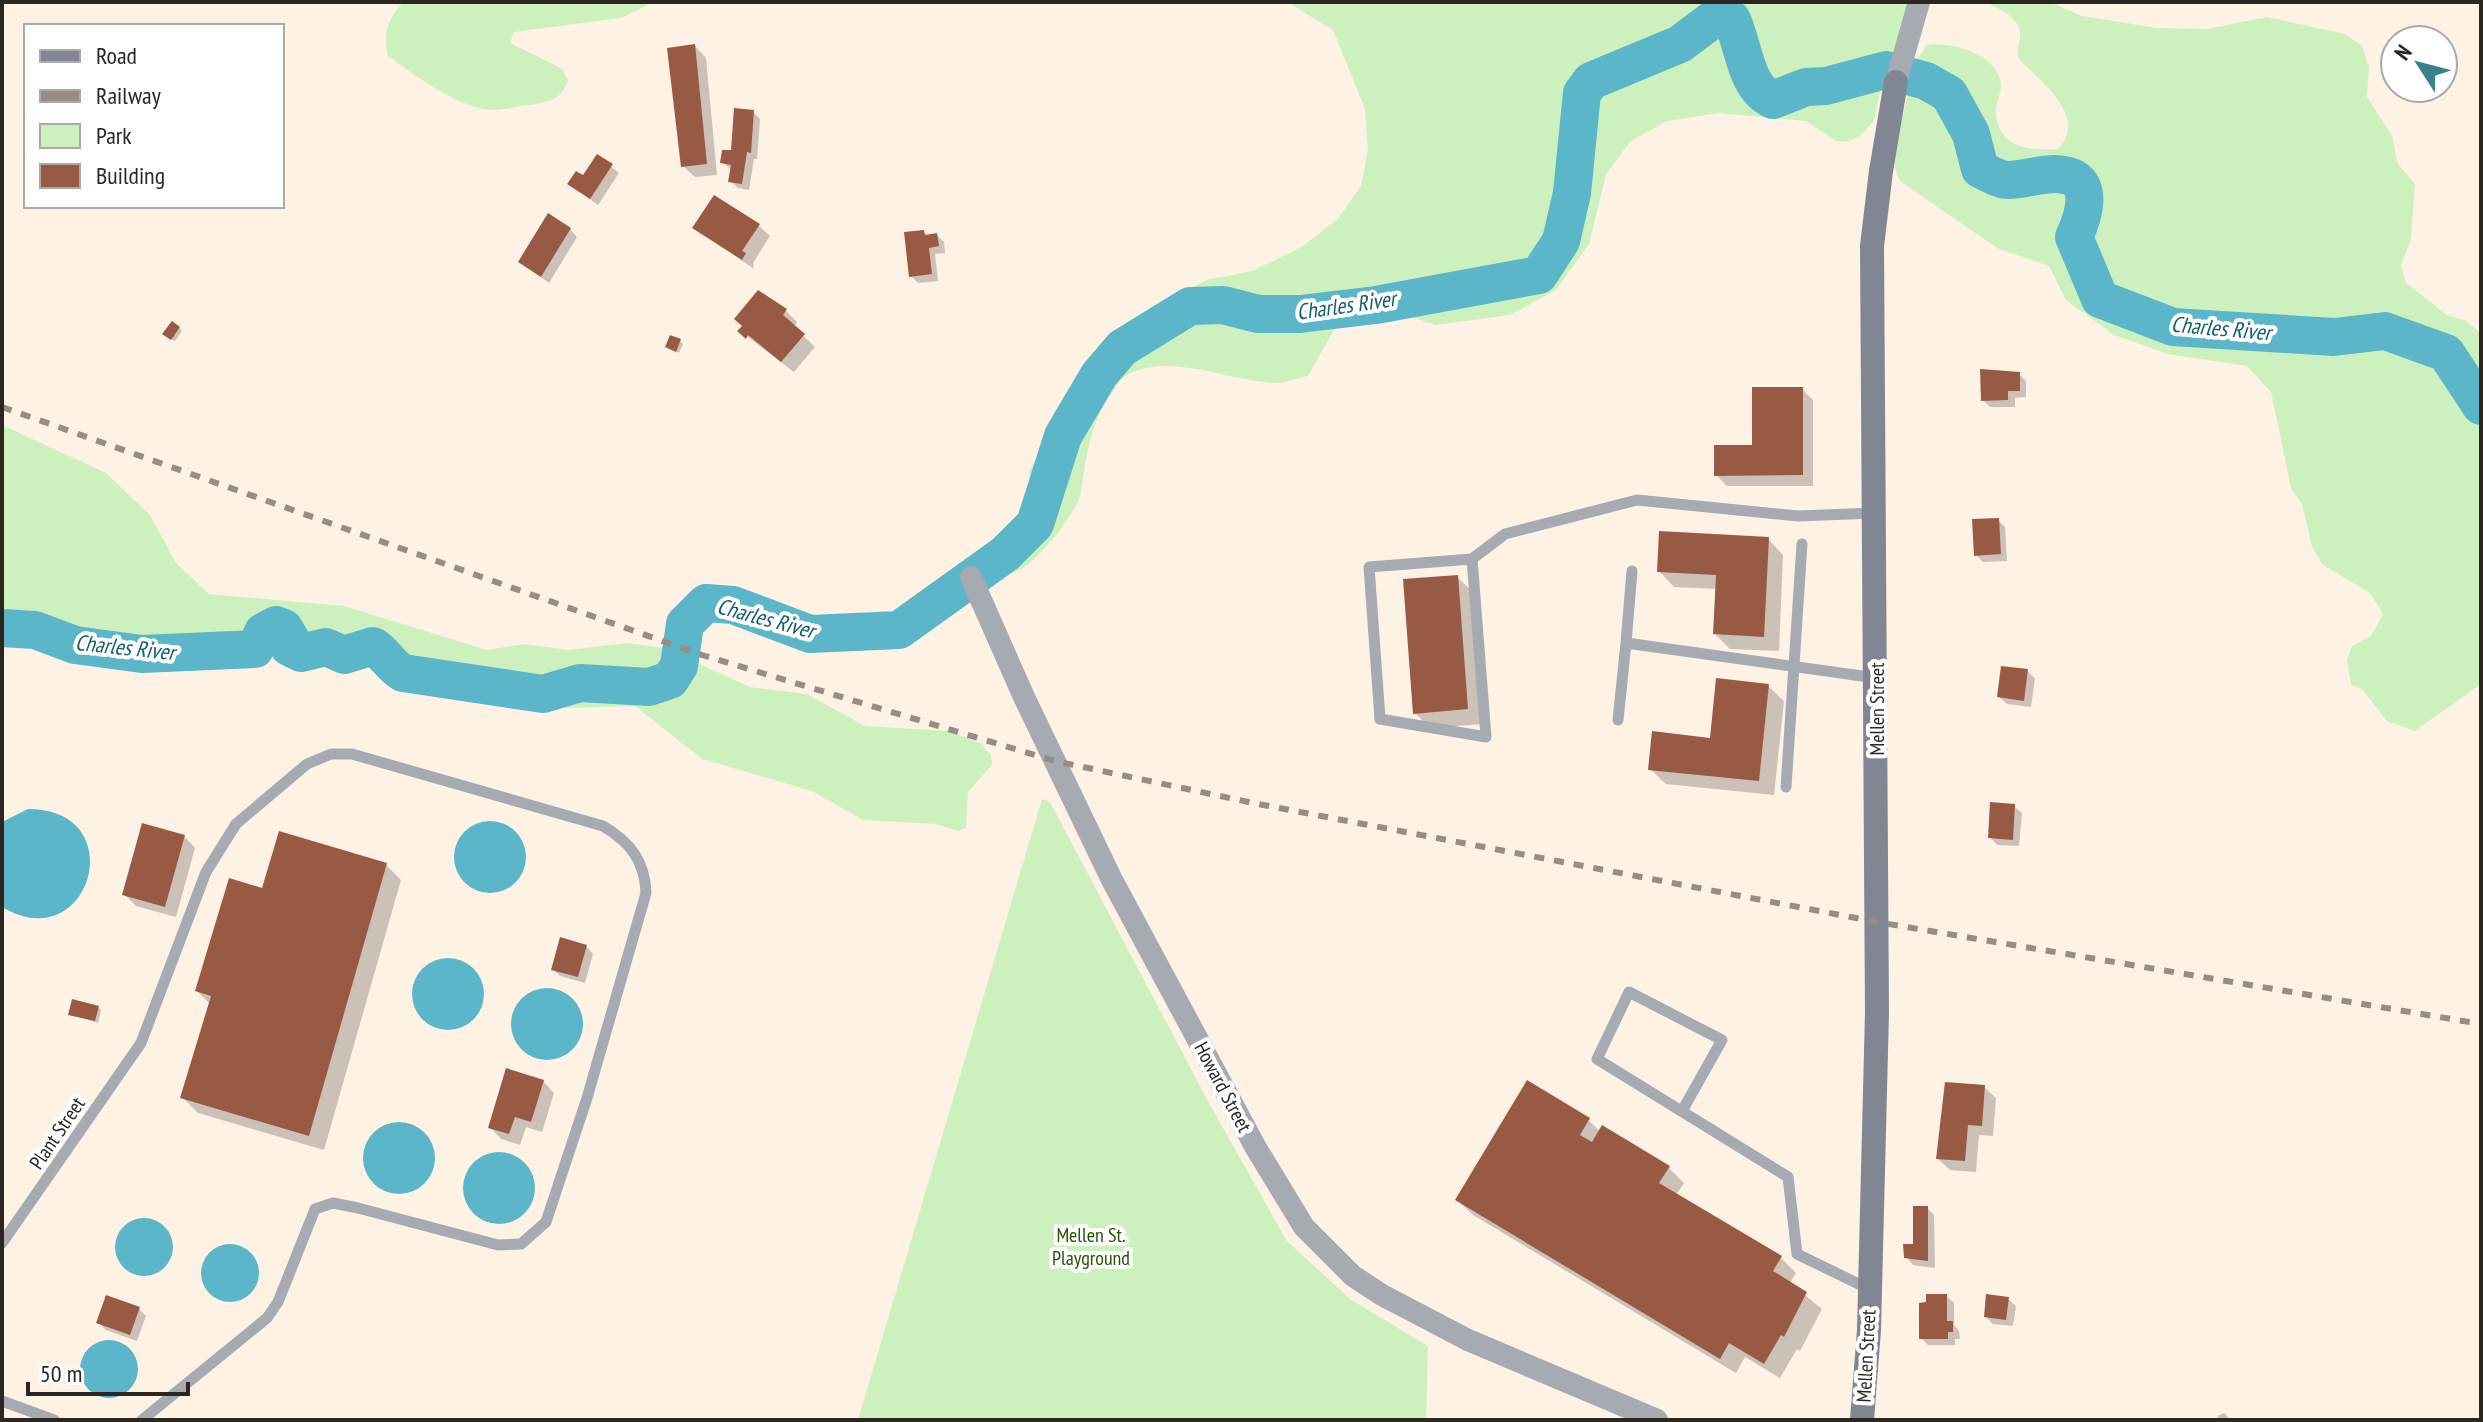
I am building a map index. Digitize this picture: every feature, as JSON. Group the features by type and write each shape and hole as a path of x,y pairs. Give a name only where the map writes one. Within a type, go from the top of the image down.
{"street":[{"name":"Mellen Street","path":"1862,1420 1870,1290 1877,1012 1872,246 1881,171 1899,73 1919,2"},
{"name":"Howard Street","path":"971,577 1024,697 1112,880 1256,1148 1304,1227 1353,1276 1382,1295 1468,1340 1657,1420"}],"lane":[{"path":"1472,559 1486,737 1380,719 1369,567 1472,559 1505,534 1637,500 1798,516 1876,513"},
{"path":"1786,787 1802,544"},
{"path":"1618,720 1632,571"},
{"path":"1626,643 1877,678"},
{"name":"Plant Street","path":"2,1243 141,1043 206,872 236,824 307,764 331,754 352,754 603,826 623,838 638,857 646,877 640,917 587,1098 546,1222 521,1244 498,1245 333,1203 315,1209 278,1302 267,1318 142,1420"},
{"path":"1682,1111 1722,1040 1629,992 1597,1059 1788,1177 1797,1254 1870,1290"},
{"path":"2,1401 54,1420"}],"green space":[{"path":"403,2 654,2 621,18 514,32 510,43 561,68 568,80 563,92 549,101 493,110 452,98 388,56 388,27"},
{"path":"1287,2 1909,2 1900,54 1884,72 1874,121 1859,137 1846,142 1836,141 1806,121 1718,113 1667,121 1631,141 1606,174 1589,244 1556,290 1510,315 1435,325 1395,312 1358,316 1335,328 1308,376 1282,383 1176,366 1139,370 1123,378 1097,421 1079,498 1064,525 1027,565 1002,574 991,569 992,557 1033,500 1029,471 1109,344 1157,306 1207,280 1252,271 1300,248 1337,220 1361,186 1368,149 1365,109 1333,30"},
{"path":"1985,2 2049,2 2082,16 2157,28 2207,29 2267,17 2345,34 2362,46 2369,67 2367,97 2392,136 2398,164 2415,184 2411,239 2401,265 2406,283 2447,315 2466,321 2481,333 2481,684 2415,731 2387,721 2362,689 2351,685 2347,660 2352,646 2371,636 2383,614 2370,593 2323,565 2312,547 2302,504 2291,488 2271,392 2247,366 2168,354 2114,335 2066,300 2049,266 1997,248 1900,181 1896,169 1896,142 1907,99 1909,72 1927,45 1960,48 1983,58 1992,66 2001,85 1996,115 2004,135 2011,141 2028,148 2058,149 2066,137 2068,124 2058,100 2019,59 2020,36 2015,21"},
{"path":"2,425 106,473 150,515 176,563 209,594 344,606 487,650 525,644 568,650 627,643 664,648 750,687 807,694 865,726 949,731 980,743 991,755 992,765 968,792 966,828 958,831 936,824 863,820 812,791 702,759 635,706 537,709 347,645 172,648 25,631 2,620"},
{"name":"Mellen St. Playground","path":"1042,799 1050,802 1210,1105 1287,1241 1350,1299 1428,1346 1426,1420 858,1420"}],"water":[{"path":"28,809 61,815 81,832 90,854 88,878 77,899 58,914 33,918 2,907 2,822"},
{"path":"490,821 516,831 526,857 516,883 490,893 464,883 454,857 464,831"},
{"path":"448,958 474,968 484,994 474,1020 448,1030 422,1020 412,994 422,968"},
{"path":"547,988 573,998 583,1024 573,1050 547,1060 521,1050 511,1024 521,998"},
{"path":"399,1122 425,1132 435,1158 425,1184 399,1194 373,1184 363,1158 373,1132"},
{"path":"499,1152 525,1162 535,1188 525,1214 499,1224 473,1214 463,1188 473,1162"},
{"path":"144,1218 165,1226 173,1247 165,1268 144,1276 123,1268 115,1247 123,1226"},
{"path":"230,1244 251,1252 259,1273 251,1294 230,1302 209,1294 201,1273 209,1252"},
{"path":"109,1340 130,1348 138,1369 130,1390 109,1398 88,1390 80,1369 88,1348"}],"building":[{"path":"695,44 707,164 681,167 667,48"},
{"path":"734,108 754,110 751,153 747,152 742,184 728,182 731,165 720,163 722,150 731,150"},
{"path":"597,154 613,164 590,199 567,184 576,171 583,175"},
{"path":"714,195 760,224 742,251 746,253 742,260 692,228"},
{"path":"548,213 571,228 541,277 518,262"},
{"path":"924,230 925,235 937,233 939,246 929,248 932,274 909,277 904,232"},
{"path":"758,290 787,309 783,315 805,334 781,362 748,335 746,339 737,331 742,326 734,319"},
{"path":"172,321 180,327 171,340 162,334"},
{"path":"670,335 681,339 676,352 665,347"},
{"path":"1980,369 2020,372 2020,391 2008,391 2008,400 1981,401"},
{"path":"1752,387 1803,387 1803,475 1714,476 1714,445 1752,445"},
{"path":"1999,518 2001,554 1974,556 1972,519"},
{"path":"1659,531 1769,537 1764,637 1713,634 1716,575 1657,572"},
{"path":"1458,575 1468,709 1413,714 1403,579"},
{"path":"2001,666 2028,669 2024,701 1997,697"},
{"path":"1716,678 1769,684 1759,781 1648,770 1652,731 1710,738"},
{"path":"1990,802 2015,804 2013,840 1988,838"},
{"path":"142,823 185,835 165,907 122,895"},
{"path":"279,831 387,863 309,1136 180,1098 211,996 195,991 229,878 262,888"},
{"path":"560,937 587,945 578,977 551,970"},
{"path":"72,999 99,1006 95,1021 68,1015"},
{"path":"506,1068 544,1080 531,1122 515,1117 509,1134 488,1128"},
{"path":"1527,1080 1590,1118 1580,1135 1592,1142 1602,1125 1670,1166 1659,1183 1782,1256 1773,1271 1807,1292 1784,1337 1781,1335 1764,1364 1729,1343 1720,1359 1455,1200"},
{"path":"1945,1082 1985,1085 1982,1126 1968,1125 1965,1161 1936,1159"},
{"path":"1913,1206 1928,1206 1928,1261 1904,1258 1903,1244 1913,1244"},
{"path":"1926,1294 1947,1294 1947,1321 1953,1321 1953,1332 1948,1332 1948,1339 1919,1339 1919,1303 1926,1302"},
{"path":"1986,1294 2009,1297 2006,1320 1984,1317"},
{"path":"106,1295 140,1307 130,1335 96,1323"}],"waterway":[{"name":"Charles River","path":"2,628 35,630 75,645 142,654 255,649 263,632 276,625 284,628 291,640 289,647 301,653 326,647 344,655 373,646 403,673 543,694 580,683 649,687 670,680 679,666 685,624 706,603 733,605 810,634 899,630 1005,554 1035,524 1063,436 1099,375 1122,348 1190,306 1223,305 1258,314 1300,314 1376,305 1539,275 1561,241 1572,193 1582,93 1591,81 1680,44 1716,17 1732,20 1756,86 1773,100 1806,87 1826,86 1886,70 1926,81 1949,94 1971,134 1980,169 2005,180 2051,174 2074,178 2084,192 2081,220 2074,237 2100,299 2173,327 2334,337 2385,331 2446,353 2481,406"}],"railway":[{"path":"2,407 702,655 1055,761 1253,803 1877,922 2481,1024"}]}
